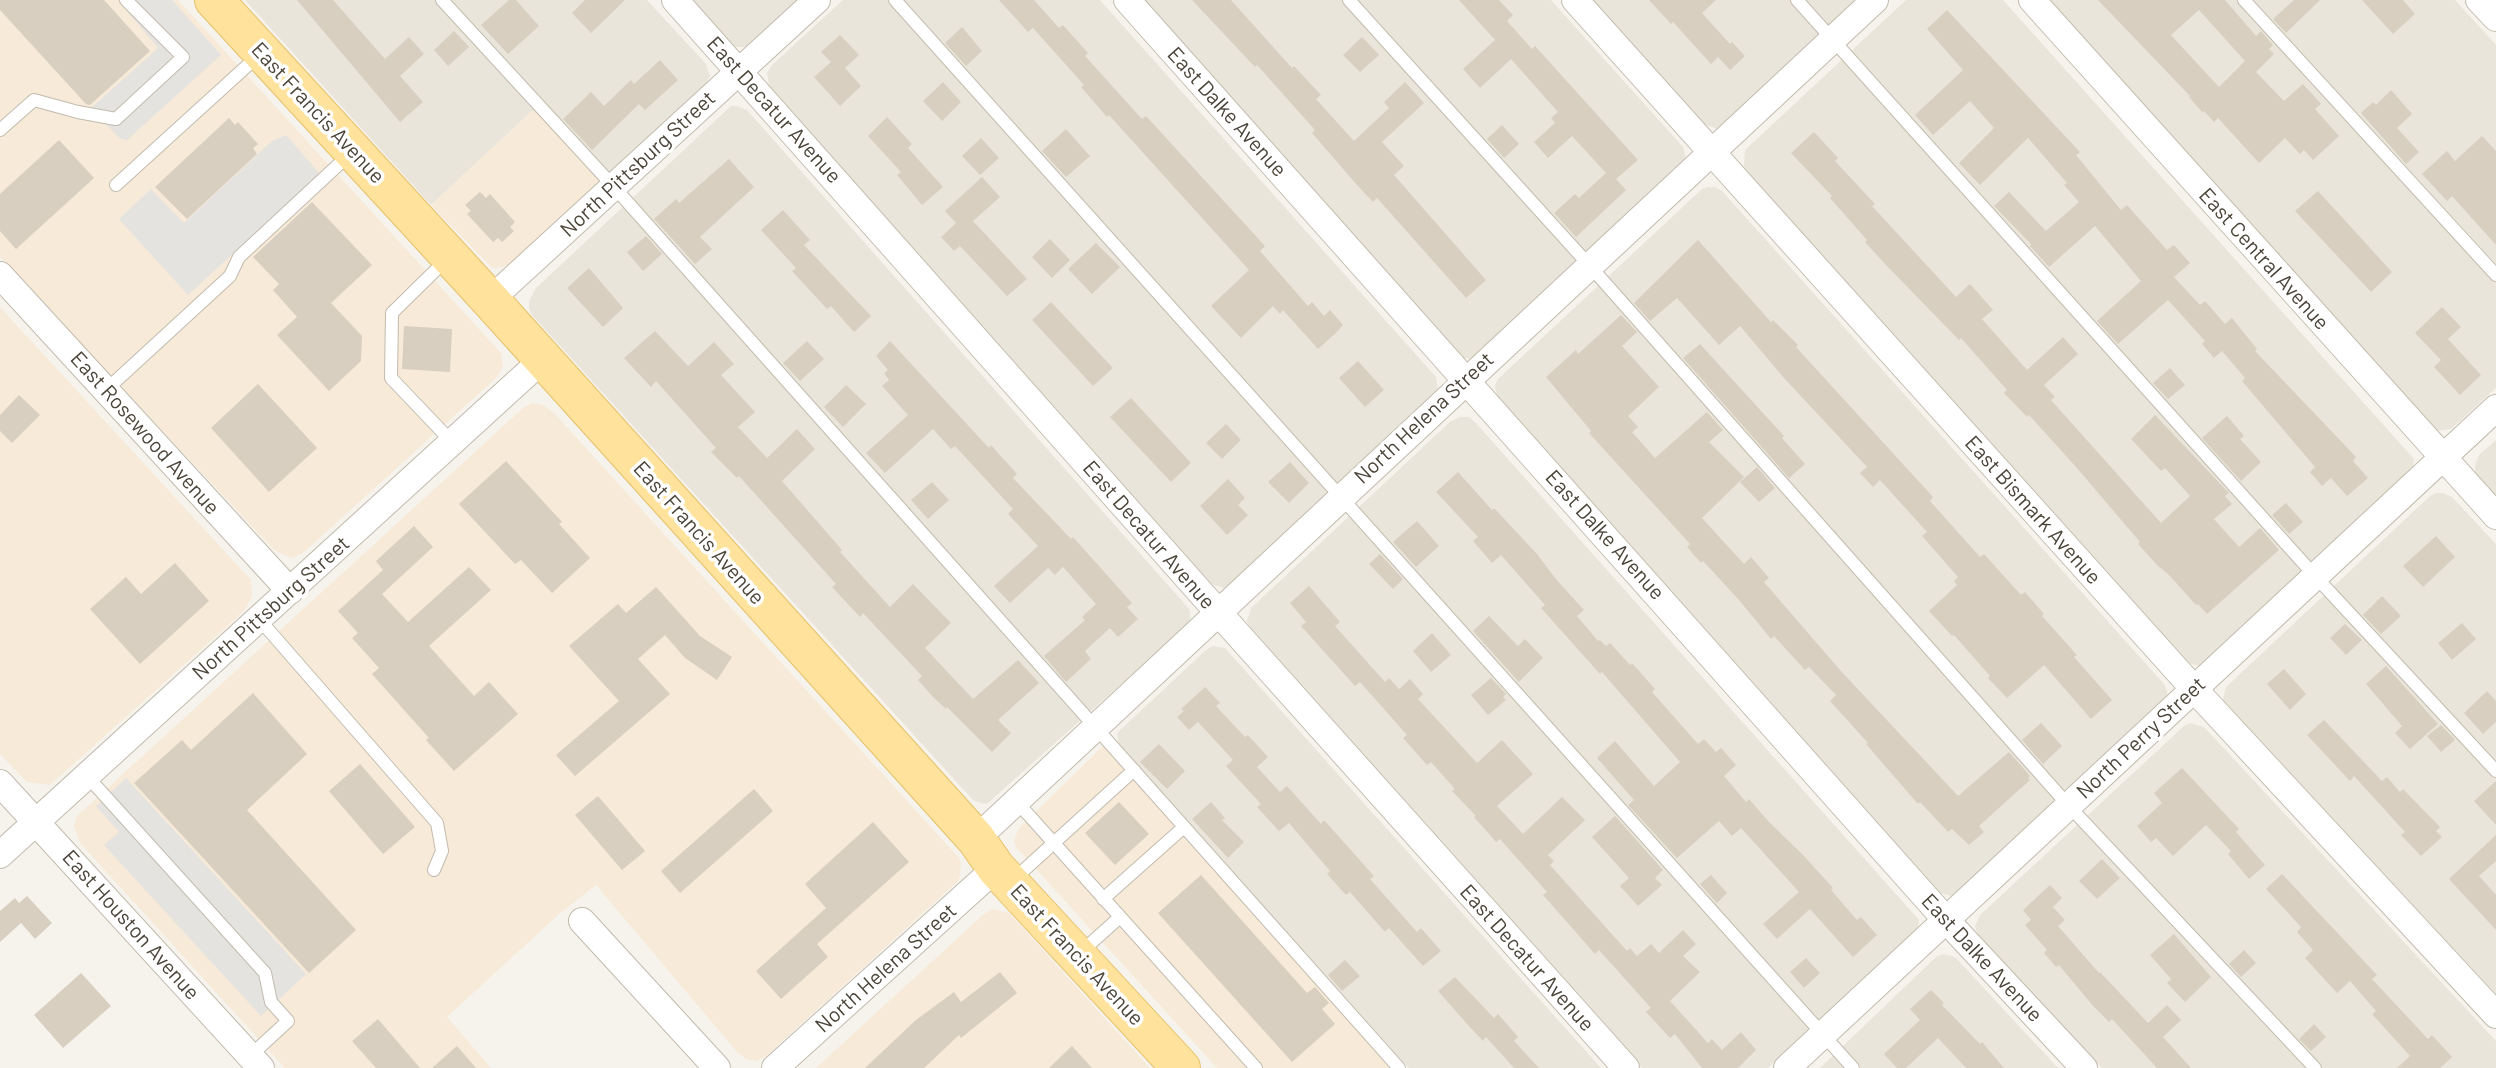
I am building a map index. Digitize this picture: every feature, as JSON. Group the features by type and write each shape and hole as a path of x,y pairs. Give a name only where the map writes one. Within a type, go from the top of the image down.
{"main road":[{"name":"East Francis Avenue","path":"214,0 490,300 1181,1068"}],"street":[{"name":"East Decatur Avenue","path":"675,0 1626,1068"},
{"name":"North Pittsburg Street","path":"490,300 817,0"},
{"name":"East Dalke Avenue","path":"1127,0 1946,920 2084,1068"},
{"name":"East Bismark Avenue","path":"1575,0 2194,689 2496,1015"},
{"name":"North Helena Street","path":"775,1068 994,863 1017,802 1217,611 1875,0"},
{"name":"East Central Avenue","path":"2032,0 2496,516"},
{"path":"2479,0 2496,18"},
{"name":"East Rosewood Avenue","path":"0,275 290,592"},
{"name":"North Pittsburg Street","path":"0,855 542,360"},
{"name":"North Perry Street","path":"1787,1068 2496,408"},
{"name":"East Houston Avenue","path":"0,783 256,1062"},
{"path":"582,921 717,1068"}],"lane":[{"path":"0,130 34,100 116,119 183,57 126,0"},
{"path":"442,0 614,187 1399,1068"},
{"path":"895,0 1853,1068"},
{"path":"1349,0 1589,265 2068,805 2315,1068"},
{"path":"1797,0 2315,576 2496,771"},
{"path":"2244,0 2496,275"},
{"path":"116,185 262,52"},
{"path":"106,390 230,276 239,257 353,152"},
{"path":"450,257 392,313 391,378 452,442"},
{"path":"259,619 438,823 442,851 434,870"},
{"path":"994,863 1053,843 1134,770"},
{"path":"87,776 265,973 271,1002 288,1021 256,1062"},
{"path":"1017,802 1256,1068"},
{"path":"1104,899 1184,827"},
{"path":"1078,955 1120,917"}],"shaded area":[{"path":"0,0 178,0 501,353 503,367 496,378 303,553 291,558 274,550 0,257"},
{"path":"136,0 172,0 221,55 127,140 119,138 91,108 158,48 126,10"},
{"path":"245,0 647,0 706,64 710,76 705,86 603,180 535,108 431,205"},
{"path":"690,0 798,0 751,44 736,47"},
{"path":"843,0 1100,0 1436,377 1438,390 1231,585 1224,588 1211,584 770,89 767,73 772,65"},
{"path":"1141,0 1551,0 1683,147 1686,159 1472,359 1464,358"},
{"path":"1593,0 1861,0 1724,127 1717,129 1705,124"},
{"path":"1906,0 2003,0 2414,459 2413,468 2200,666 2187,663 1748,174 1744,166 1745,150"},
{"path":"2044,0 2455,0 2496,45 2496,388 2451,429 2436,431"},
{"path":"731,106 747,110 1190,610 1187,625 988,803 973,800 532,315 529,308 529,301 536,288"},
{"path":"535,108 603,180 508,265 492,268 431,205"},
{"path":"286,135 320,174 188,295 119,219 151,189 184,223 272,141"},
{"path":"1707,187 1722,191 2164,684 2167,691 2167,698 1952,896 1940,893 1497,398 1495,385 1498,379"},
{"path":"0,307 251,580 252,596 245,609 50,785 27,782 0,754"},
{"path":"532,403 543,405 553,412 959,858 959,880 766,1056 756,1061 746,1059 737,1052 596,885 558,915 447,1017 491,1068 285,1068 80,843 74,825 76,817 523,408"},
{"path":"1469,417 1475,422 1919,920 1917,932 1768,1068 1642,1068 1250,628 1247,621 1251,608 1451,421"},
{"path":"2496,440 2496,501 2475,474 2475,465 2479,455"},
{"path":"2436,493 2452,497 2496,544 2496,997 2226,707 2223,699 2226,687"},
{"path":"1213,646 1225,648 1601,1068 1409,1068 1119,744 1117,733"},
{"path":"2190,723 2204,727 2496,1041 2496,1068 2102,1068 1978,935 1975,926 1980,915"},
{"path":"1103,746 1107,746 1392,1068 1217,1068 1016,847 1014,840 1019,828"},
{"path":"126,778 306,974 261,1016 104,845 119,832 96,806"},
{"path":"992,909 1009,913 1150,1068 816,1068 984,914"},
{"path":"1943,954 1955,957 2058,1068 1820,1068 1937,956"}],"building":[{"path":"0,0 104,0 150,51 90,105 86,104 0,10"},
{"path":"297,0 333,0 385,59 409,37 424,54 400,76 423,102 400,122"},
{"path":"509,0 516,0 539,26 508,54 481,25"},
{"path":"585,0 625,0 591,33 572,13"},
{"path":"999,0 1034,0 1059,28 1063,25 1088,53 1085,56 1142,119 1146,116 1265,246 1260,251 1308,306 1312,302 1324,316 1330,310 1343,325 1338,331 1318,349 1283,310 1280,314 1273,306 1241,338 1211,306 1249,270 1109,115 1107,117 1081,87 1084,85 1033,28 1028,32"},
{"path":"1192,0 1231,0 1292,68 1294,66 1321,95 1316,99 1354,141 1389,108 1384,102 1405,82 1424,103 1382,142 1404,166 1394,175 1486,280 1466,298 1377,198 1373,202 1357,185 1312,133 1315,130 1257,65 1255,67"},
{"path":"1459,0 1499,0 1513,15 1507,21 1532,49 1535,46 1638,160 1616,179 1626,190 1576,237 1554,213 1575,194 1579,198 1606,173 1572,136 1548,158 1534,142 1555,123 1551,118 1558,112 1511,59 1480,88 1463,69 1495,40"},
{"path":"1649,0 1716,0 1702,13 1730,44 1732,42 1745,56 1730,70 1718,57 1711,64"},
{"path":"2098,0 2225,0 2256,36 2261,31 2273,45 2269,49 2274,54 2256,72 2284,101 2303,84 2321,104 2315,109 2339,136 2313,160 2304,150 2300,154 2285,138 2259,163 2218,118 2214,122","holes":["2199,10 2245,61 2219,87 2171,35"]},
{"path":"2294,0 2320,0 2286,33 2273,19"},
{"path":"2362,0 2403,0 2415,14 2393,34"},
{"path":"1947,10 2080,152 2076,155 2121,210 2127,205 2167,250 2174,245 2190,263 2174,277 2200,305 2205,301 2225,324 2232,318 2257,349 2255,351 2356,457 2353,461 2368,478 2347,496 2331,478 2322,486 2310,472 2315,467 2242,381 2245,378 2222,351 2214,358 2202,344 2205,341 2168,300 2118,344 2097,321 2141,281 2095,226 2049,267 1994,206 2009,192 2046,231 2079,202 2064,185 2067,183 2028,138 1980,185 1959,163 1994,128 1970,101 1933,135 1915,115 1963,70 1927,29"},
{"path":"962,27 982,51 966,66 945,43"},
{"path":"454,31 469,47 448,66 434,50"},
{"path":"840,35 859,55 845,68 861,86 840,106 814,77 831,62 821,52"},
{"path":"1362,37 1379,55 1360,72 1343,55"},
{"path":"660,60 678,80 645,110 639,104 592,150 563,119 591,92 604,106 631,80 634,84"},
{"path":"943,82 961,102 942,121 923,101"},
{"path":"2391,90 2412,114 2397,128 2419,152 2406,164 2361,113 2373,102 2376,105"},
{"path":"887,117 912,144 908,148 943,187 922,205 897,175 901,172 868,136"},
{"path":"229,118 235,125 238,122 258,144 253,148 257,154 187,219 155,187"},
{"path":"1502,125 1519,144 1504,158 1487,139"},
{"path":"1066,129 1090,156 1066,177 1042,151"},
{"path":"1814,132 1838,158 1835,161 1875,204 1872,206 1956,297 1970,284 1993,310 1982,319 2027,370 2063,337 2078,354 2044,385 2055,397 2051,400 2161,523 2190,496 2165,468 2161,471 2131,439 2155,415 2229,493 2225,496 2232,504 2214,519 2239,547 2260,528 2279,550 2207,614 2196,605 2138,544 2140,542 2029,415 2027,417 2004,393 2007,390 1961,338 1959,340 1865,242 1867,240 1830,198 1832,196 1791,153"},
{"path":"2482,136 2496,151 2496,245 2452,196 2447,201 2422,174 2447,151 2455,161"},
{"path":"981,138 999,158 980,175 962,156"},
{"path":"59,140 94,178 16,249 0,231 0,194"},
{"path":"729,159 754,187 700,237 712,249 695,264 654,219 676,199 679,203"},
{"path":"982,177 1000,197 973,221 1027,279 1007,296 960,246 954,251 941,237 956,223 945,211"},
{"path":"2318,191 2392,272 2371,292 2295,211"},
{"path":"480,192 486,198 490,194 515,222 510,227 514,231 502,242 498,238 493,242 467,214 471,211 465,205"},
{"path":"312,202 372,265 331,303 362,336 361,361 329,391 277,335 297,317 273,290 279,284 253,257"},
{"path":"783,210 810,240 804,245 871,316 854,332 831,306 827,309 792,271 796,268 761,230"},
{"path":"646,236 662,254 643,271 627,252"},
{"path":"1050,239 1070,260 1052,278 1032,257"},
{"path":"1698,240 1771,322 1773,320 1798,345 1796,347 1933,497 1930,501 1980,557 1984,554 2021,595 2025,592 2044,614 2042,616 2077,655 2074,657 2112,700 2091,719 2044,665 2007,698 1988,678 1990,676 1954,635 1952,636 1929,611 1957,585 1954,581 1958,577 1922,536 1927,532 1880,480 1873,487 1860,473 1867,467 1784,378 1740,326 1719,345 1677,298 1650,321 1634,303"},
{"path":"1096,243 1120,267 1092,294 1068,269"},
{"path":"589,268 623,308 603,327 567,288"},
{"path":"1051,302 1113,368 1093,386 1032,320"},
{"path":"2442,307 2461,327 2448,339 2481,375 2460,395 2434,367 2441,360 2415,333"},
{"path":"1621,315 1637,332 1622,346 1659,387 1628,416 1638,427 1632,432 1655,458 1707,412 1723,430 1709,442 1744,477 1702,518 1744,564 1751,557 1769,578 1764,582 1840,670 1958,796 2009,752 2030,776 2030,780 1979,826 1984,832 1969,845 1952,829 1948,832 1920,802 1918,804 1830,701 1836,695 1809,667 1805,670 1774,636 1771,639 1739,600 1703,561 1701,563 1687,547 1690,544 1589,433 1591,431 1546,377 1576,350 1578,354"},
{"path":"404,326 452,329 450,372 402,369"},
{"path":"655,331 688,366 714,342 734,364 721,375 755,412 738,427 767,458 797,429 815,449 782,481 842,550 840,552 890,607 913,584 951,623 925,648 973,699 1018,660 1039,683 998,720 1011,733 992,752 947,707 946,709 933,697 918,680 922,676 863,613 860,617 832,587 836,584 739,476 737,478 711,452 716,448 656,381 651,387 624,358"},
{"path":"807,341 824,359 800,381 783,363"},
{"path":"890,341 989,448 991,445 1017,474 1013,478 1071,539 1073,537 1132,603 1127,607 1138,619 1118,637 1110,628 1085,651 1091,659 1066,682 1044,656 1085,620 1082,617 1096,604 1063,567 1055,575 1048,568 1010,603 994,586 1038,546 1008,514 1013,509 955,446 951,449 933,429 885,473 866,453 908,415 882,386 889,380 884,373 888,370 876,356"},
{"path":"1700,344 1784,436 1782,438 1805,464 1789,478 1683,358"},
{"path":"1358,361 1384,390 1365,407 1339,378"},
{"path":"2170,368 2185,385 2168,399 2153,383"},
{"path":"258,384 317,448 269,492 211,428"},
{"path":"846,385 866,404 843,427 824,407"},
{"path":"19,395 40,415 12,443 0,431 0,415"},
{"path":"1131,398 1191,463 1171,482 1110,417"},
{"path":"2227,416 2244,436 2240,439 2261,462 2241,481 2202,438"},
{"path":"1226,424 1241,440 1222,459 1206,443"},
{"path":"506,461 562,522 559,524 590,558 552,593 521,560 515,564 459,504"},
{"path":"1290,462 1309,483 1289,503 1268,482"},
{"path":"1757,467 1775,488 1759,502 1740,482"},
{"path":"1458,472 1537,554 1584,610 1577,616 1598,641 1606,646 1610,643 1630,665 1632,663 1655,689 1652,692 1698,744 1704,739 1716,752 1721,748 1736,765 1724,776 1746,802 1749,799 1803,855 1857,920 1861,917 1877,935 1853,957 1810,909 1777,939 1763,924 1799,892 1741,828 1732,836 1719,821 1677,858 1628,805 1634,800 1597,758 1615,741 1654,786 1680,762 1602,672 1600,674 1541,608 1545,605 1501,555 1492,563 1473,541 1478,537 1436,492"},
{"path":"1228,479 1245,498 1238,505 1248,515 1227,535 1200,506"},
{"path":"932,482 949,500 928,519 911,500"},
{"path":"2286,503 2303,522 2289,534 2272,515"},
{"path":"1417,521 1439,546 1416,567 1393,542"},
{"path":"414,526 433,547 382,594 408,622 469,567 491,590 429,646 474,696 489,682 518,714 454,771 426,740 429,738 372,674 379,668 352,638 358,633 338,611 383,570 376,561"},
{"path":"2436,536 2455,557 2423,587 2403,566"},
{"path":"1380,554 1403,579 1393,589 1369,564"},
{"path":"175,563 209,601 140,664 90,609 126,577 141,594"},
{"path":"1309,586 1340,622 1335,626 1385,682 1389,678 1399,689 1410,679 1423,694 1418,699 1477,763 1502,740 1533,774 1497,806 1523,834 1562,797 1585,820 1548,855 1554,861 1550,865 1627,951 1630,948 1637,956 1651,944 1659,953 1683,930 1696,944 1683,956 1700,972 1670,1001 1708,1043 1712,1039 1722,1050 1741,1032 1756,1050 1738,1068 1702,1068 1675,1034 1670,1038 1646,1012 1651,1008 1599,950 1595,954 1543,895 1547,892 1500,839 1496,842 1431,762 1427,765 1403,738 1407,735 1360,682 1355,686 1301,626 1306,622 1290,603"},
{"path":"656,587 700,636 732,657 717,680 685,658 665,635 638,659 670,694 575,776 556,755 619,701 569,646 618,604 626,613"},
{"path":"2382,596 2401,616 2381,634 2363,615"},
{"path":"1489,616 1518,646 1525,639 1543,658 1519,682 1473,631"},
{"path":"2462,623 2476,639 2452,660 2438,643"},
{"path":"2345,624 2362,640 2346,655 2330,638"},
{"path":"1432,633 1451,655 1431,672 1413,651"},
{"path":"2386,666 2438,724 2410,749 2395,733 2402,726 2366,684"},
{"path":"2284,669 2306,694 2290,710 2267,684"},
{"path":"1491,678 1506,694 1503,697 1506,700 1488,715 1471,695"},
{"path":"1205,687 1220,703 1216,706 1268,757 1257,767 1280,792 1287,786 1321,824 1324,820 1374,876 1370,879 1417,932 1421,928 1441,951 1423,966 1389,928 1385,932 1350,892 1346,895 1327,874 1330,871 1289,823 1279,831 1257,807 1261,804 1226,766 1233,760 1198,722 1189,730 1177,717 1184,711 1181,709"},
{"path":"2487,691 2496,701 2496,722 2483,734 2464,713"},
{"path":"253,693 307,754 247,810 356,930 309,973 134,783 182,740 191,750"},
{"path":"2324,720 2382,781 2387,777 2400,792 2403,789 2440,827 2436,831 2442,837 2421,856 2401,835 2405,832 2354,776 2350,781 2307,735"},
{"path":"2041,723 2062,746 2043,764 2022,740"},
{"path":"2441,725 2455,740 2441,752 2427,736"},
{"path":"1159,744 1185,771 1167,789 1140,762"},
{"path":"360,764 415,827 383,854 329,791"},
{"path":"2182,768 2239,829 2236,832 2265,865 2249,879 2228,854 2231,851 2206,825 2173,856 2156,838 2151,842 2137,826 2162,803 2154,793"},
{"path":"2496,781 2496,825 2474,801"},
{"path":"754,789 773,811 680,893 661,871"},
{"path":"598,796 645,851 622,870 575,815"},
{"path":"1119,802 1149,834 1115,865 1085,833"},
{"path":"1211,802 1225,818 1222,820 1244,842 1228,858 1192,819"},
{"path":"1615,816 1663,870 1655,878 1662,885 1638,906 1620,886 1629,878 1592,837"},
{"path":"873,822 909,862 817,944 828,957 781,999 756,971 826,908 805,884"},
{"path":"2496,835 2496,861 2479,876 2496,895 2496,930 2449,879"},
{"path":"2102,859 2120,878 2097,899 2079,881"},
{"path":"2282,874 2377,975 2372,979 2428,1039 2432,1035 2452,1057 2440,1068 2397,1068 2410,1056 2372,1014 2376,1011 2350,981 2337,993 2305,958 2313,950 2297,932 2301,927 2266,889"},
{"path":"1201,875 1307,993 1315,987 1329,1003 1322,1009 1335,1024 1292,1062 1158,913"},
{"path":"1711,875 1727,893 1717,903 1700,884"},
{"path":"2050,885 2062,898 2053,907 2065,920 2058,926 2099,973 2148,1023 2167,1005 2181,1020 2163,1037 2191,1068 2157,1068 2112,1019 2109,1022 2093,1006 2059,965 2056,967 2044,953 2047,950 2025,925 2031,920 2023,910"},
{"path":"27,896 52,923 35,939 21,923 0,942 0,911 15,898 19,903"},
{"path":"2174,934 2211,977 2185,1002 2167,983 2171,979 2150,955"},
{"path":"2244,950 2256,963 2241,977 2229,964"},
{"path":"1806,958 1820,973 1804,988 1790,972"},
{"path":"1345,960 1360,976 1342,991 1328,975"},
{"path":"1000,972 1017,993 961,1038 959,1035 924,1068 865,1068 916,1020 954,992 961,1002"},
{"path":"81,973 111,1006 63,1048 34,1015"},
{"path":"1455,977 1494,1018 1498,1014 1518,1037 1514,1041 1539,1068 1514,1068 1486,1037 1483,1041 1468,1025 1438,991"},
{"path":"1931,990 1944,1003 1942,1005 1980,1044 1982,1042 2004,1068 1966,1068 1938,1038 1906,1068 1897,1068 1884,1054 1920,1020 1910,1009"},
{"path":"378,1019 420,1068 376,1068 352,1041"},
{"path":"2314,1024 2326,1037 2311,1051 2299,1039"},
{"path":"457,1046 476,1068 432,1068"},
{"path":"1072,1046 1092,1068 1049,1068"}]}
